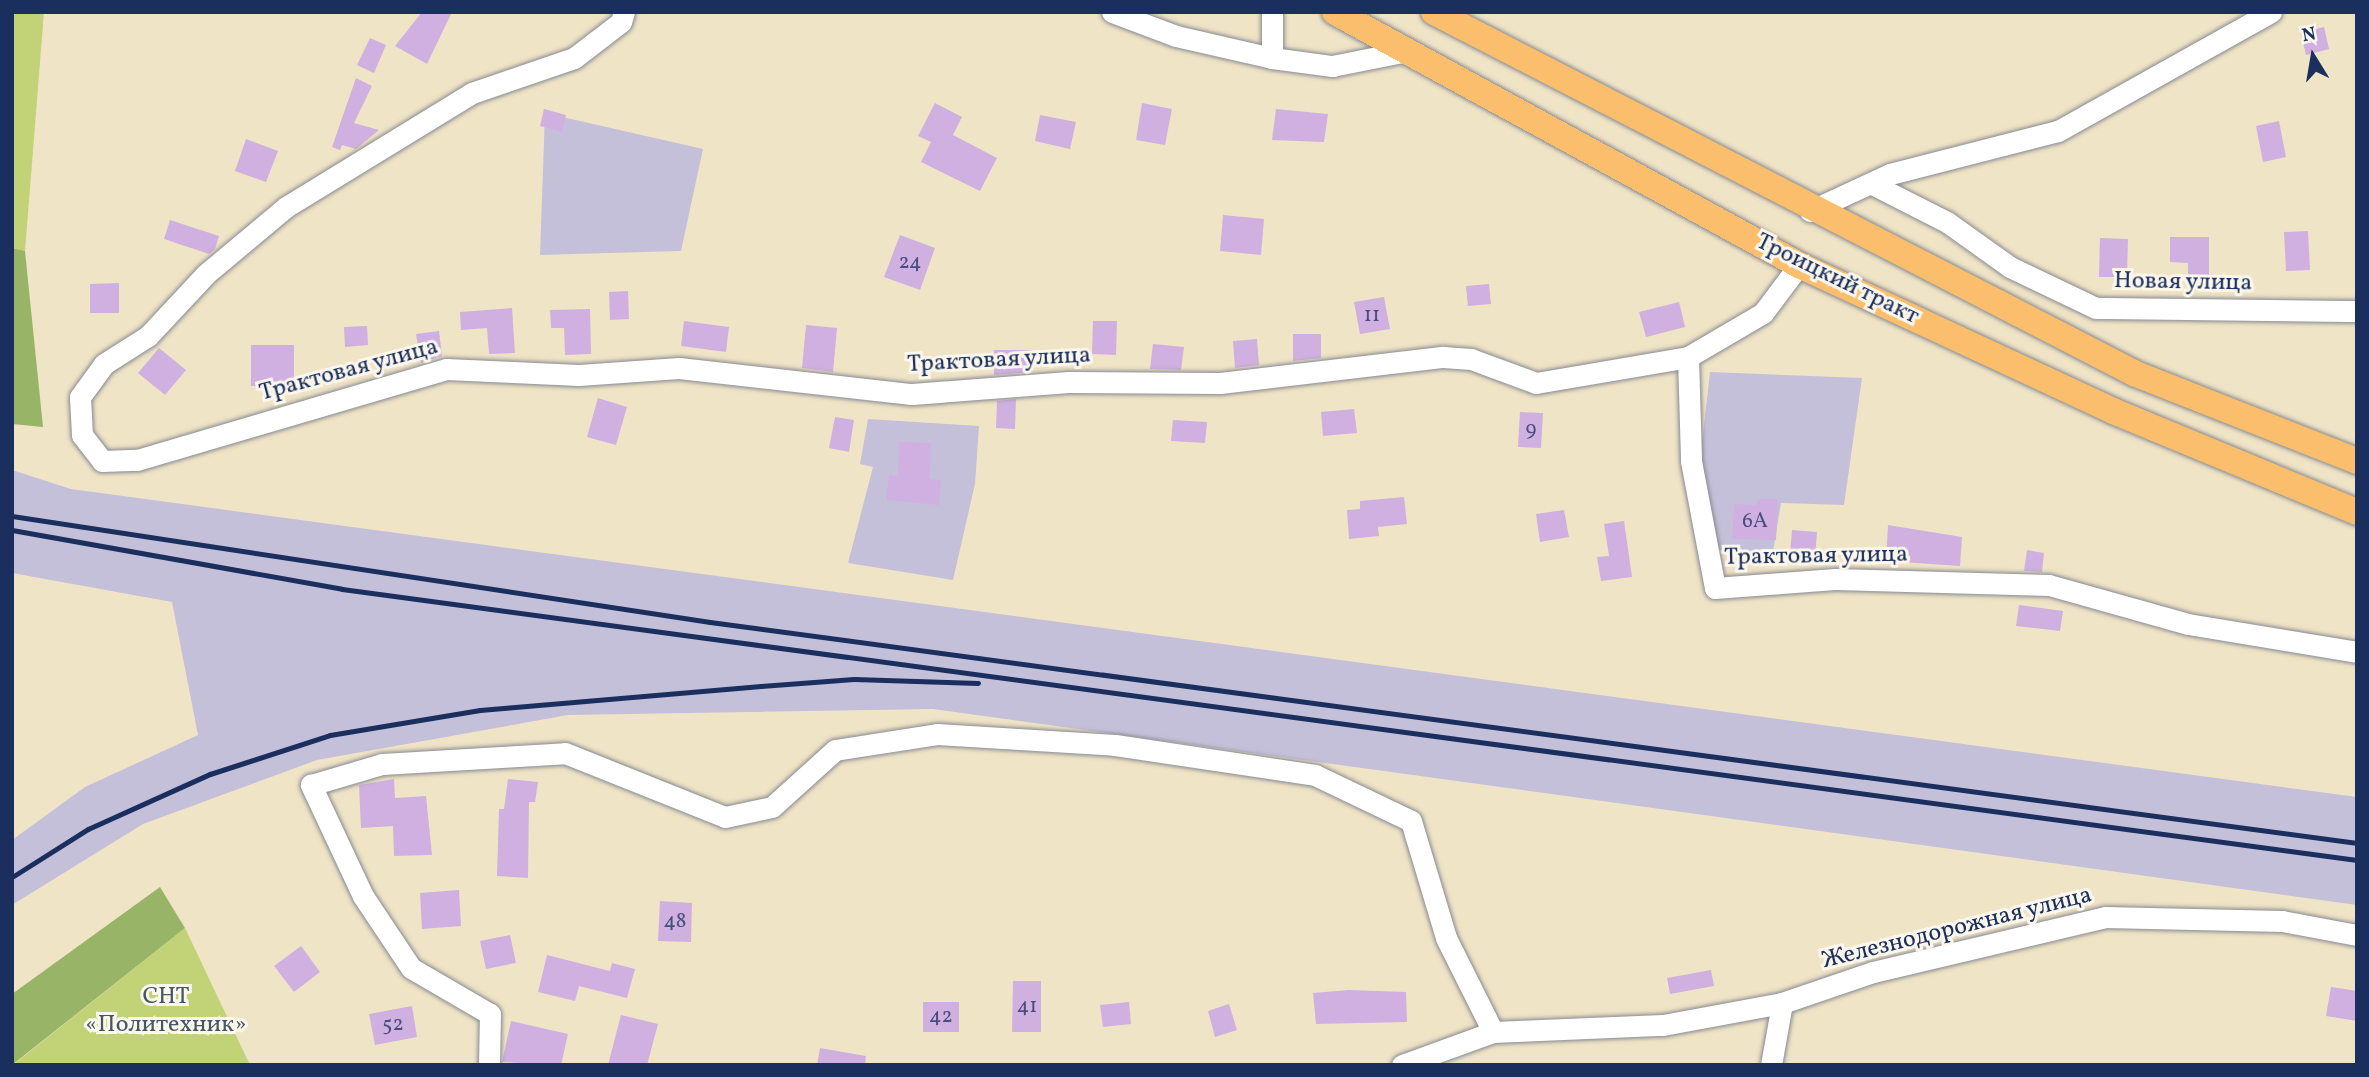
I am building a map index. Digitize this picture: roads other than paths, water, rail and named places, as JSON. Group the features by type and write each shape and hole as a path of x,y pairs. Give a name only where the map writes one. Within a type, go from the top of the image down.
{"main road":[{"name":"Троицкий тракт","path":"1335,12 1799,265 2113,411 2357,512"},
{"name":"Троицкий тракт","path":"1434,12 1810,211 2136,374 2357,461"}],"street":[{"name":"Трактовая улица","path":"624,12 621,23 574,58 472,93 286,207 206,274 148,336 104,364 80,397 82,435 102,461 137,460 446,369 579,375 679,368 912,394 1069,382 1220,383 1443,357 1471,359 1536,383 1688,358 1690,461 1715,588 1835,579 2049,586 2188,624 2357,652"},
{"path":"1112,12 1272,58 1332,66 1408,51"},
{"path":"1272,12 1272,58"},
{"path":"1810,211 1874,185 1890,174 2058,131 2271,12"},
{"name":"Новая улица","path":"1874,185 1947,222 2010,267 2096,308 2357,311"},
{"path":"1688,358 1763,313 1799,265"},
{"path":"489,1065 490,1014 411,968 363,896 311,785 382,764 565,753 725,817 772,807 835,750 937,734 1115,745 1315,775 1411,821 1446,938 1493,1032"},
{"name":"Железнодорожная улица","path":"1402,1065 1493,1032 1663,1024 1782,1003 1873,972 2105,917 2282,921 2357,935"},
{"path":"1771,1065 1782,1003"}],"railway":[{"path":"12,516 710,622 2357,843"},
{"path":"12,530 342,589 2357,860"},
{"path":"12,877 88,829 210,774 330,735 480,710 761,686 854,679 978,683"}],"park label":[{"name":"СНТ «Политехник»","path":"166,1012"}]}
